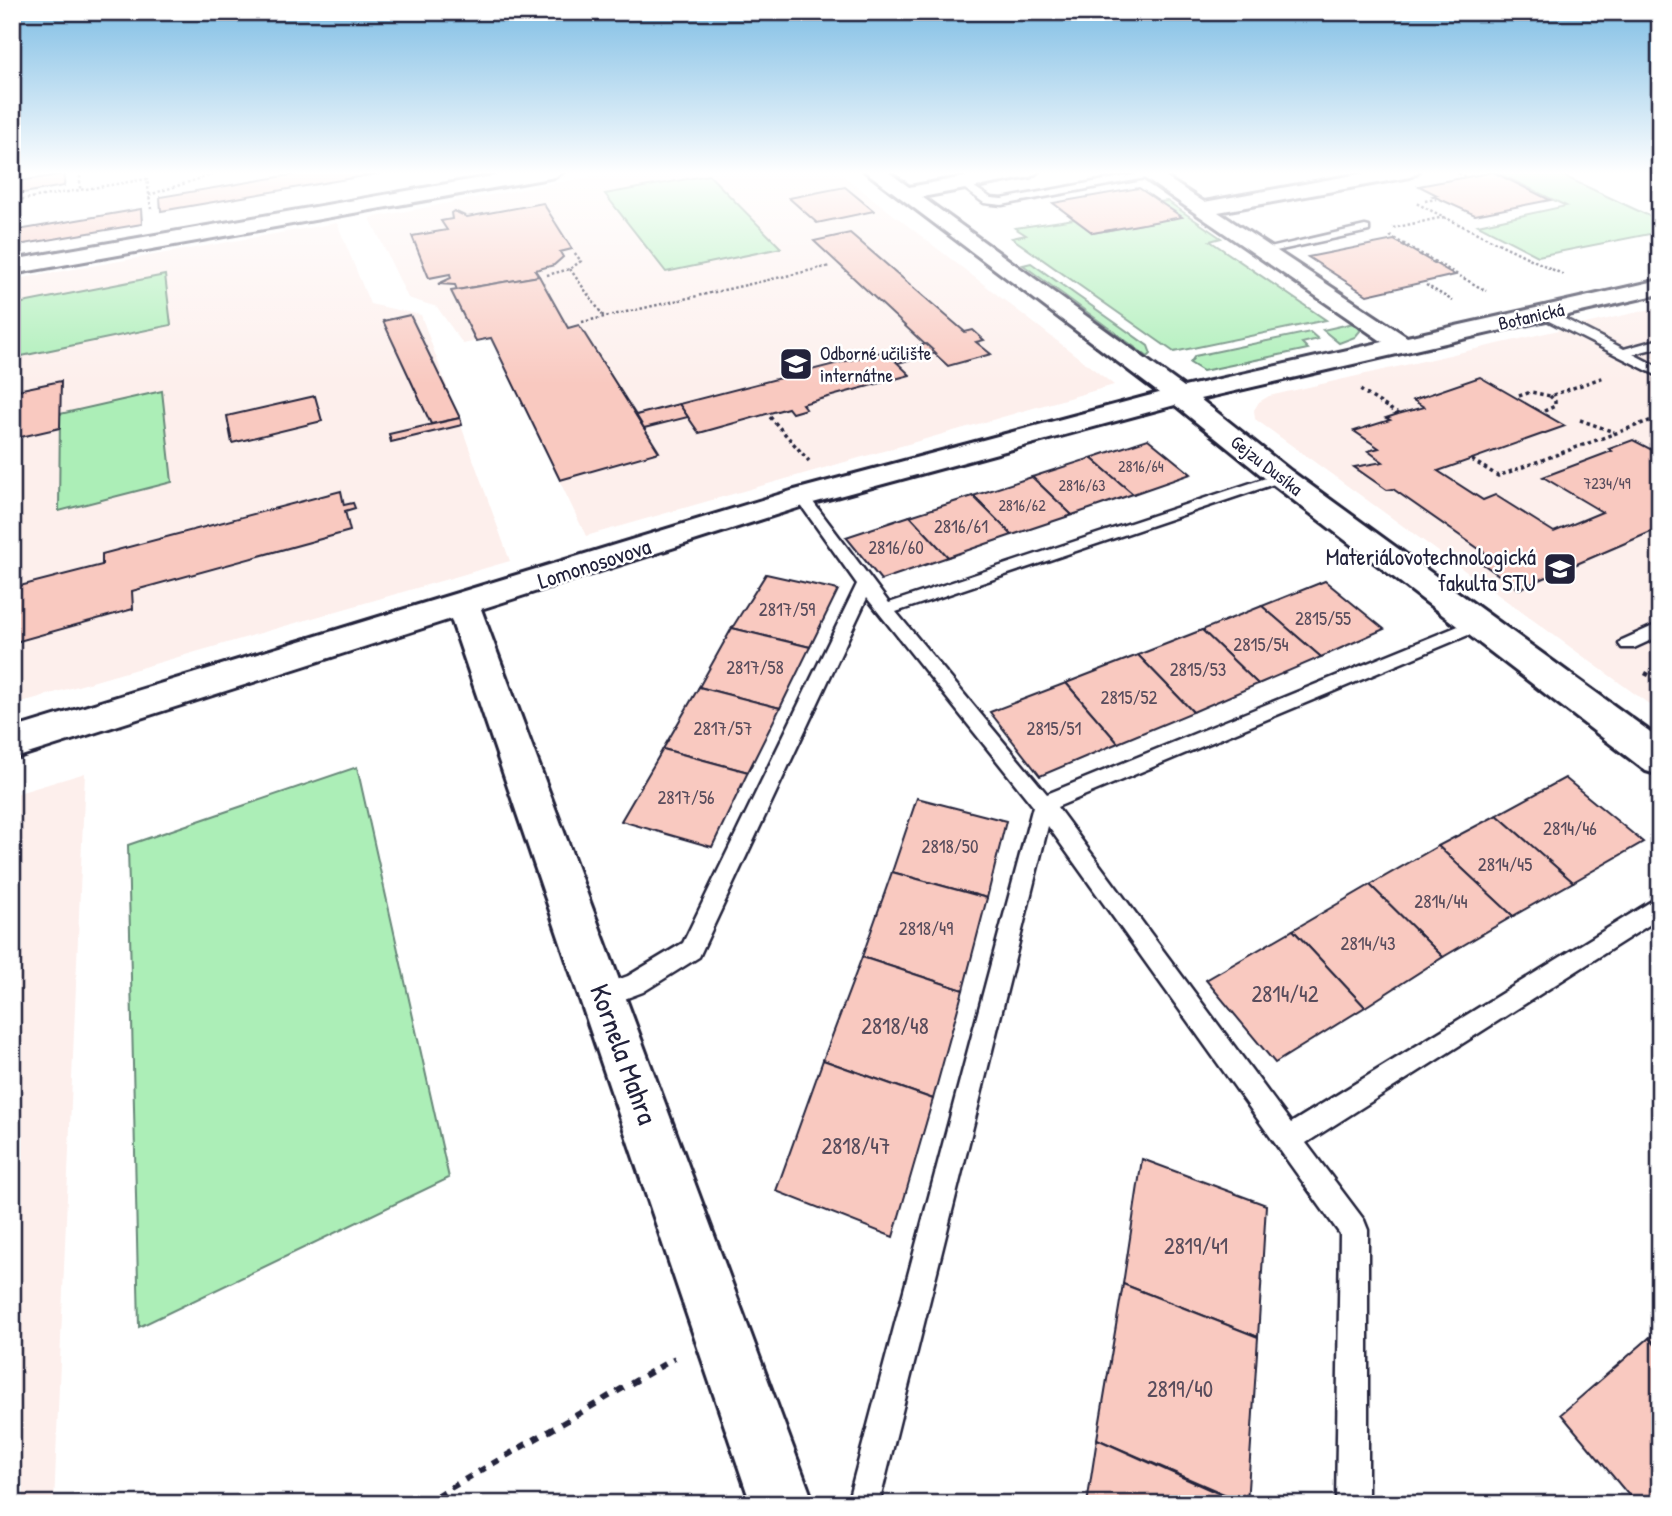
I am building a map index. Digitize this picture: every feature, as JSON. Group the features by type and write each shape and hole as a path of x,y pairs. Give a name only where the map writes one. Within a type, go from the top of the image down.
{"street":[{"path":"12,267 155,242"},
{"name":"Gejzu Dusíka","path":"971,242 1180,396 1281,477 1660,760"},
{"path":"1248,242 1403,345"},
{"name":"Botanická","path":"1180,396 1660,287"},
{"name":"Lomonosovova","path":"12,744 802,497 1126,408 1180,396"},
{"name":"Kornela Mahra","path":"463,605 783,1504"}],"lane":[{"path":"1262,251 1305,242"},
{"path":"1543,313 1660,373"},
{"path":"1622,354 1660,343"},
{"path":"885,610 1281,477"},
{"path":"802,497 885,610 1043,804 1353,1230 1352,1504"},
{"path":"603,996 635,984 691,950 866,583"},
{"path":"1043,804 1479,624"},
{"path":"1628,644 1660,629"},
{"path":"863,1504 1043,804"},
{"path":"1288,1139 1660,906"}],"path":[{"path":"1400,242 1489,294"},
{"path":"1494,242 1568,277"},
{"path":"547,275 570,269 581,261 574,252"},
{"path":"582,322 830,266"},
{"path":"570,269 604,317"},
{"path":"1426,285 1453,301"},
{"path":"1519,396 1531,392 1550,396 1642,364"},
{"path":"1358,389 1398,414"},
{"path":"1544,411 1555,406 1555,401 1550,396"},
{"path":"1472,460 1498,475 1660,417"},
{"path":"1580,421 1615,432"},
{"path":"423,1504 721,1330"}],"shaded area":[{"path":"230,242 345,242 370,304 421,315 510,561 12,705 12,280"},
{"name":"Odborné učilište internátne","path":"381,242 929,242 1114,385 586,536 491,338 463,344 437,307 408,298"},
{"name":"Materiálovotechnologická fakulta STU","path":"1660,307 1660,712 1255,419 1254,410 1259,402 1269,396"},
{"path":"85,773 54,1504 12,1504 12,795"}],"green space":[{"path":"642,242 775,242 781,248 666,272"},
{"path":"1017,242 1211,242 1326,320 1174,352"},
{"path":"1510,242 1610,242 1538,256"},
{"path":"1031,263 1148,346 1151,354 1148,357 1023,265"},
{"path":"165,275 171,325 12,358 12,305"},
{"path":"1358,322 1360,331 1355,337 1339,343 1323,330"},
{"path":"1310,332 1318,339 1302,343 1308,349 1203,371 1190,363 1195,356"},
{"path":"162,391 172,482 59,511 60,414"},
{"path":"357,767 449,1178 139,1327 128,845"}],"building":[{"path":"12,242 37,242 12,246"},
{"path":"414,242 567,242 572,249 560,252 563,257 554,265 535,270 539,276 457,290 455,285 438,284 451,278 450,274 429,278"},
{"path":"815,242 860,242 965,332 973,330 984,340 976,342 991,354 948,366"},
{"path":"1397,242 1455,275 1367,295 1308,257"},
{"path":"539,276 568,328 579,325 659,452 560,480 491,338 476,341 451,291"},
{"path":"410,315 460,418 431,424 383,321"},
{"path":"926,344 936,353 898,363 889,354"},
{"path":"885,351 910,375 802,404 806,409 792,413 788,408 699,433 679,404"},
{"path":"1480,377 1565,426 1438,471 1483,500 1495,495 1554,532 1602,512 1543,477 1612,451 1609,449 1633,440 1660,454 1660,528 1519,589 1480,562 1489,556 1393,489 1387,490 1354,467 1383,462 1368,451 1379,448 1354,431 1424,407 1413,400"},
{"path":"61,381 60,428 12,439 12,391"},
{"path":"315,396 322,421 232,443 227,416"},
{"path":"679,404 688,417 644,428 636,415"},
{"path":"460,418 462,425 391,442 389,434"},
{"path":"1148,439 1191,474 1133,494 1091,458"},
{"path":"1091,458 1133,494 1072,515 1032,477"},
{"path":"1032,477 1072,515 1012,535 973,496"},
{"path":"341,491 344,505 353,503 355,508 345,511 350,531 132,591 133,609 12,643 12,588 102,565 102,554"},
{"path":"973,496 1012,535 948,557 910,516"},
{"path":"910,516 948,557 881,580 846,537"},
{"path":"766,574 838,590 810,647 732,628"},
{"path":"1325,581 1384,629 1321,657 1262,606"},
{"path":"1262,606 1321,657 1258,684 1202,630"},
{"path":"732,628 810,647 780,708 699,687"},
{"path":"1202,630 1258,684 1193,712 1138,655"},
{"path":"1138,655 1193,712 1118,743 1066,683"},
{"path":"1066,683 1118,743 1040,776 990,712"},
{"path":"699,687 780,708 748,772 663,749"},
{"path":"663,749 748,772 712,847 621,821"},
{"path":"1565,778 1643,842 1573,882 1497,815"},
{"path":"917,798 1006,821 987,898 892,872"},
{"path":"1497,815 1573,882 1513,916 1438,846"},
{"path":"1438,846 1513,916 1443,957 1370,885"},
{"path":"892,872 987,898 963,990 862,957"},
{"path":"1370,885 1443,957 1365,1007 1293,930"},
{"path":"1293,930 1365,1007 1275,1063 1206,980"},
{"path":"862,957 963,990 933,1099 823,1060"},
{"path":"823,1060 933,1099 893,1237 776,1191"},
{"path":"1142,1159 1266,1205 1258,1337 1123,1284"},
{"path":"1123,1284 1258,1337 1247,1504 1097,1439"},
{"path":"1660,1328 1660,1350 1649,1338"},
{"path":"1649,1338 1660,1350 1660,1504 1636,1504 1561,1414"},
{"path":"1097,1439 1242,1504 1087,1504"}],"place":[{"name":"Odborné učilište internátne","path":"796,364"},
{"name":"Materiálovotechnologická fakulta STU","path":"1560,569"}]}
